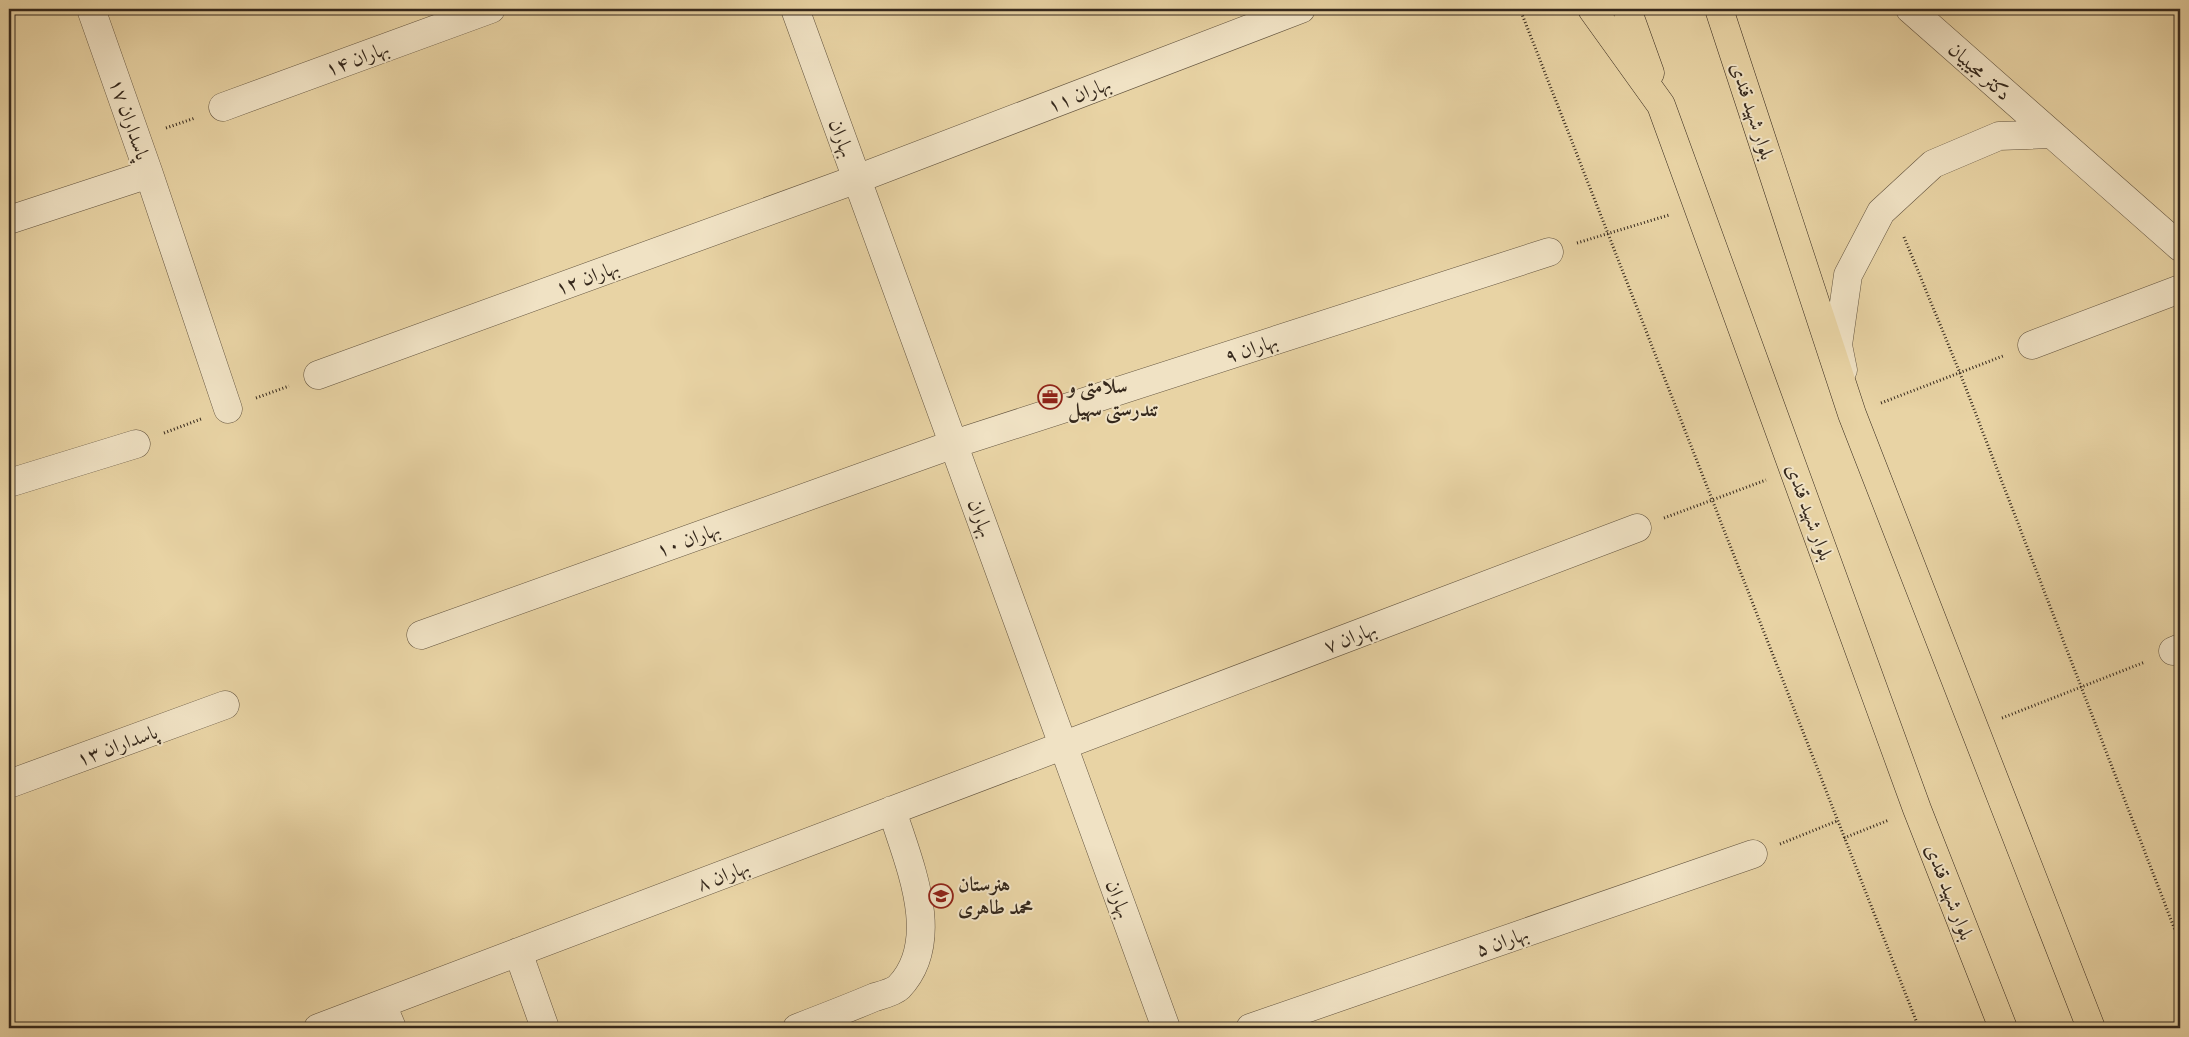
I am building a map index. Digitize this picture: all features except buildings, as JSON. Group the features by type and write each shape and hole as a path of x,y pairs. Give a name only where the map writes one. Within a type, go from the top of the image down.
{"main road":[{"name":"بلوار شهید قندی","path":"1592,9 1661,105 1917,809 2003,1028"},
{"path":"1626,9 1661,105"},
{"name":"بلوار شهید قندی","path":"1719,9 1852,414 2091,1028"}],"street":[{"name":"پاسداران ۱۷","path":"9,220 149,174 91,9"},
{"name":"بهاران ۱۴","path":"223,108 491,9"},
{"name":"بهاران","path":"795,9 1166,1028"},
{"name":"بهاران ۱۱","path":"857,179 1301,9"},
{"name":"دکتر مجیبیان","path":"1910,9 2180,247"},
{"path":"1852,414 1838,345 1848,275 1881,212 1933,164 1999,136 2050,134"},
{"path":"149,174 228,409"},
{"name":"بهاران ۱۲","path":"318,375 857,179"},
{"name":"بهاران ۹","path":"954,444 1549,252"},
{"path":"2032,345 2180,288"},
{"path":"9,483 136,444"},
{"name":"بهاران ۱۰","path":"421,635 954,444"},
{"name":"بهاران ۷","path":"1063,746 1637,528"},
{"name":"پاسداران ۱۳","path":"9,784 225,705"},
{"name":"بهاران ۸","path":"318,1028 387,1016 518,952 1063,746"},
{"path":"797,1028 898,988 914,964 920,947 921,928 917,891 892,810"},
{"name":"بهاران ۵","path":"1250,1028 1753,854"},
{"path":"518,952 545,1028"}],"path":[{"path":"1520,9 1918,1028"},
{"path":"137,139 223,108"},
{"path":"1890,204 1960,373 2180,943"},
{"path":"1549,252 1698,206"},
{"path":"1852,414 2032,345"},
{"path":"136,444 318,375"},
{"path":"1637,528 1794,470"},
{"path":"1974,729 2177,650"},
{"path":"1844,838 1917,809"},
{"path":"1753,854 1837,822"}],"place":[{"name":"سلامتی و تندرستی سهیل","path":"1050,397"},
{"name":"هنرستان محمد طاهری","path":"941,896"}]}
